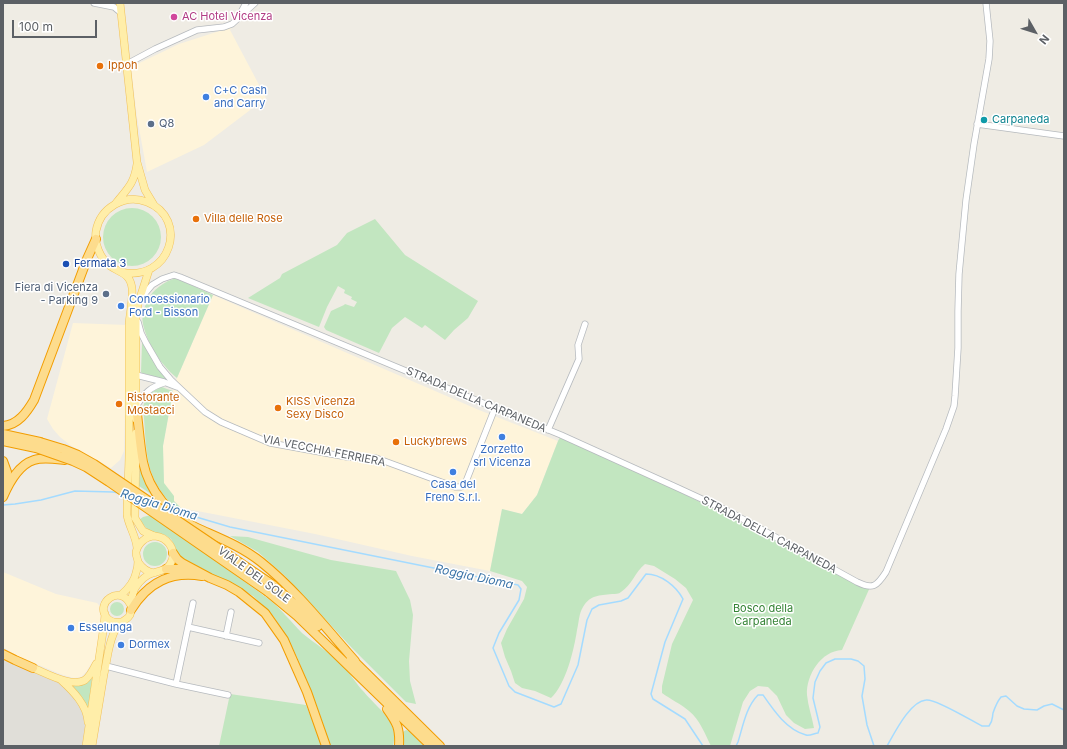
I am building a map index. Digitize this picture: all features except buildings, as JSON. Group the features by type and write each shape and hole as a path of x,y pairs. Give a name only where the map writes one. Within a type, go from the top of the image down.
{"highway":[{"path":"4,429 20,418 27,411 34,400 87,259 96,239"},
{"path":"137,414 143,463 151,484 161,501 179,518 195,527 220,537 260,561 296,594 355,661"},
{"path":"4,429 38,445"},
{"path":"3,441 38,445"},
{"name":"VIALE DEL SOLE","path":"38,445 86,467 301,610 355,661 440,746"},
{"name":"VIALE DEL SOLE","path":"38,445 63,449 94,464 270,589 431,746"},
{"path":"5,494 18,470 34,460 55,459 73,461"},
{"path":"3,461 7,472 5,494"},
{"path":"173,553 182,563 206,577"},
{"path":"166,569 180,569 226,585 239,592 265,613 284,640 307,692 326,746"},
{"path":"131,607 150,587 161,581 186,575 206,577"},
{"path":"3,654 33,668"},
{"path":"372,689 395,720 400,733 399,746"}],"main road":[{"path":"117,6 127,64 137,162 145,190 154,206"},
{"path":"120,595 126,591 133,581 138,569 136,540 127,518 129,325 132,289 131,282 127,276 111,267 102,257 97,245 96,232 100,219 132,184 136,172 137,162"},
{"path":"114,204 134,199 147,202 160,210 165,217 170,231 169,247 162,261 149,270 135,274 121,272"},
{"path":"104,614 111,622 116,623 124,621 129,616 134,590 137,585 148,576 166,569 171,563 173,553 170,545 165,539 143,531 135,518 137,414 136,317 139,300 149,270"},
{"path":"137,548 144,540 154,536"},
{"path":"138,562 143,568 154,573"},
{"path":"86,746 104,625 104,606 110,597 120,595 127,598 131,607"},
{"path":"92,746 110,642 113,634 121,622"},
{"path":"33,668 76,683 84,680 91,674 99,659"},
{"path":"61,679 73,691 82,704 87,717 88,732"}],"street":[{"path":"94,3 117,6"},
{"path":"237,20 246,3"},
{"path":"127,64 155,49 197,30 224,27 232,24 255,3"},
{"name":"STRADA DELLA CARPANEDA","path":"139,300 152,286 162,279 174,275 548,430 730,512 864,586 872,586 878,583 886,572 946,429 954,406 958,348 959,274 966,200 990,50 986,3"},
{"path":"977,124 1064,136"},
{"name":"VIA VECCHIA FERRIERA","path":"136,317 141,333 160,367 205,412 221,422 270,442 347,457 376,458 455,488 461,487 465,484 495,408"},
{"path":"548,430 579,359 578,345 585,324"},
{"path":"129,366 136,375"},
{"name":"VIA VECCHIA FERRIERA","path":"136,375 164,382 183,390"},
{"path":"137,405 144,394 151,388 164,382"},
{"path":"176,684 193,603"},
{"path":"226,636 231,612"},
{"path":"188,628 259,644"},
{"path":"106,666 176,684 228,695"}],"shaded area":[{"path":"232,27 230,30 266,98 204,145 147,172 137,117 131,67 179,44"},
{"path":"213,295 479,410 558,441 537,495 522,514 502,509 490,571 412,556 315,534 181,508 174,501 164,483 163,446 173,391 177,378"},
{"path":"73,323 127,325 124,451 120,460 111,468 70,445 60,437 47,419"},
{"path":"3,572 56,594 97,603 100,606 102,611 102,619 95,660 81,677 74,678 63,675 17,656 3,647"},
{"path":"3,658 60,683 76,698 87,723 83,746 3,746"}],"green space":[{"path":"132,208 148,213 156,221 161,237 156,253 148,261 132,266 116,261 108,253 103,237 108,221 116,213"},
{"path":"375,219 405,255 478,301 468,318 445,340 425,325 422,328 405,317 392,328 379,353 326,330 324,327 331,311 345,304 354,307 357,302 351,299 352,297 344,293 345,290 338,286 319,327 248,298 280,278 282,274 337,245 347,233"},
{"path":"176,278 213,295 177,378 170,372 156,354 148,340 142,318 144,308 150,296 163,284"},
{"path":"143,342 155,363 170,381 141,372"},
{"path":"162,387 173,391 163,446 164,483 174,496 174,501 181,508 179,512 158,487 148,461 143,409 145,401 149,395"},
{"name":"Bosco della Carpaneda","path":"561,435 680,492 800,554 816,557 871,585 842,650 834,651 821,659 812,672 807,687 807,695 814,728 805,729 794,723 786,715 777,696 768,687 758,686 750,691 743,702 730,746 711,746 702,727 693,715 683,706 662,693 662,686 672,644 693,600 686,588 675,579 654,566 645,564 628,586 620,593 596,596 589,600 583,607 574,647 565,676 551,698 535,691 522,688 515,683 501,643 524,599 527,587 522,581 490,571 502,509 522,514 537,495"},
{"path":"140,465 157,498 139,486"},
{"path":"151,515 270,600 302,633 338,661 381,710 392,725 394,731 393,746 331,746 297,657 274,617 253,596 229,582 183,562 176,552 171,539 165,535 151,533 139,520 143,517"},
{"path":"230,536 248,537 331,560 396,571 410,600 413,615 409,661 410,681 416,704 406,702 352,648 285,576 258,552"},
{"path":"155,542 164,545 167,554 164,563 155,566 146,563 143,554 146,545"},
{"path":"114,602 120,602 124,606 124,612 120,616 114,616 110,612 110,606"},
{"path":"92,679 89,707 87,707 73,687 74,685"},
{"path":"230,694 306,705 323,746 219,746"},
{"path":"406,730 409,731 424,746 403,746 403,732"}],"waterway":[{"name":"Roggia Dioma","path":"3,505 41,500 75,491 119,493"},
{"name":"Roggia Dioma","path":"176,511 230,527 518,585 521,589 519,600 499,633 493,648 509,686 515,692 554,707 561,704 578,665 587,620 592,609 599,605 621,601 628,598 646,574 662,578 672,585 683,599 665,642 651,694 653,699 685,719 703,746"},
{"name":"Roggia Dioma","path":"736,746 748,711 758,695 763,695 776,713 799,733 806,735 818,733 820,727 813,698 815,682 826,663 835,659 851,659 858,661 864,666 865,679 862,696 867,725 874,746"},
{"name":"Roggia Dioma","path":"887,746 908,712 914,706 926,700 931,700 945,706 982,726 989,726 997,703 1001,697 1006,696 1017,706 1024,709 1037,710 1052,704 1064,710"}],"place":[{"name":"AC Hotel Vicenza","path":"174,17"},
{"name":"Ippoh","path":"100,66"},
{"name":"C+C Cash and Carry","path":"206,97"},
{"name":"Carpaneda","path":"984,120"},
{"name":"Q8","path":"151,124"},
{"name":"Villa delle Rose","path":"196,219"},
{"name":"Fermata 3","path":"66,264"},
{"name":"Fiera di Vicenza - Parking 9","path":"106,294"},
{"name":"Concessionario Ford - Bisson","path":"121,306"},
{"name":"Ristorante Mostacci","path":"119,404"},
{"name":"KISS Vicenza Sexy Disco","path":"278,408"},
{"name":"Zorzetto srl Vicenza","path":"502,437"},
{"name":"Luckybrews","path":"396,442"},
{"name":"Casa del Freno S.r.l.","path":"453,472"},
{"name":"Esselunga","path":"71,628"},
{"name":"Dormex","path":"121,645"}]}
